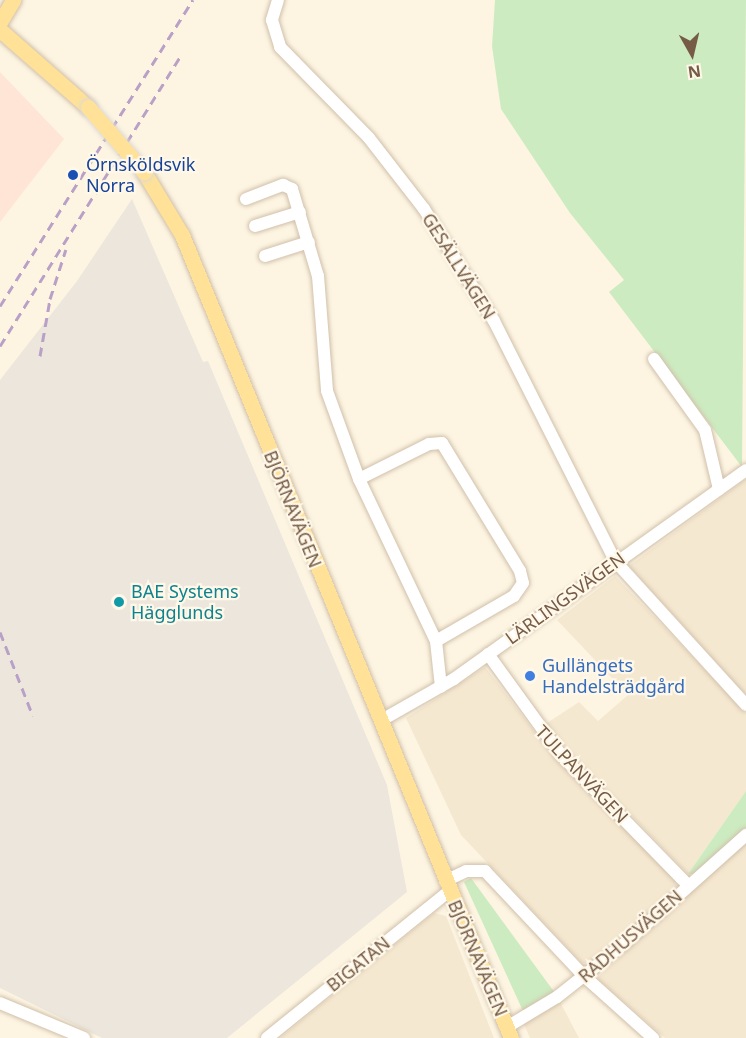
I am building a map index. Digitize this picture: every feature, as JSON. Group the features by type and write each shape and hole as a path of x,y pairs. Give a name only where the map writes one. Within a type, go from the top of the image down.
{"main road":[{"path":"0,22 13,0"},
{"name":"BJÖRNAVÄGEN","path":"0,30 71,86 144,172 182,235 508,1034"}],"street":[{"name":"GESÄLLVÄGEN","path":"278,0 272,20 280,47 369,138 424,209 494,321 616,562 746,705"},
{"path":"246,199 288,186 300,212 319,282 325,380 359,479 436,641 441,687"},
{"path":"255,226 300,212"},
{"path":"265,256 309,242"},
{"path":"654,359 705,430 719,489"},
{"path":"359,479 429,444 442,443 520,571 523,583 514,596 436,641"},
{"name":"LÄRLINGSVÄGEN","path":"380,721 441,687 746,470"},
{"name":"TULPANVÄGEN","path":"488,654 561,755 688,885"},
{"name":"RADHUSVÄGEN","path":"508,1034 584,976 746,836"},
{"name":"BIGATAN","path":"267,1038 466,871 485,871 584,976 653,1038"},
{"path":"0,1003 84,1038"}],"shaded area":[{"path":"0,72 64,139 0,222"},
{"path":"132,199 203,362 208,361 387,785 407,892 227,1038 102,1038 0,988 0,380 77,281"},
{"path":"746,479 746,695 629,566"},
{"path":"615,576 746,713 746,791 688,874 544,725 579,702 598,721 628,695 557,620"},
{"path":"485,667 541,740 675,880 676,892 595,962 582,963 461,835 406,718"},
{"path":"746,843 746,1038 665,1038 597,978"},
{"path":"434,913 446,916 494,1038 280,1038"},
{"path":"559,1000 579,1038 530,1038 523,1022"}],"green space":[{"path":"495,0 746,0 742,467 609,292 624,280 570,213 501,109 492,46"},
{"path":"746,791 746,831 696,874 688,874"},
{"path":"471,878 555,993 523,1011 464,882"}],"railway":[{"path":"0,306 193,0"},
{"path":"0,346 182,54"},
{"path":"40,356 50,299 66,249"},
{"path":"0,632 33,716"}],"place":[{"name":"Örnsköldsvik Norra","path":"73,175"},
{"name":"BAE Systems Hägglunds","path":"119,602"},
{"name":"Gullängets Handelsträdgård","path":"530,676"}]}
